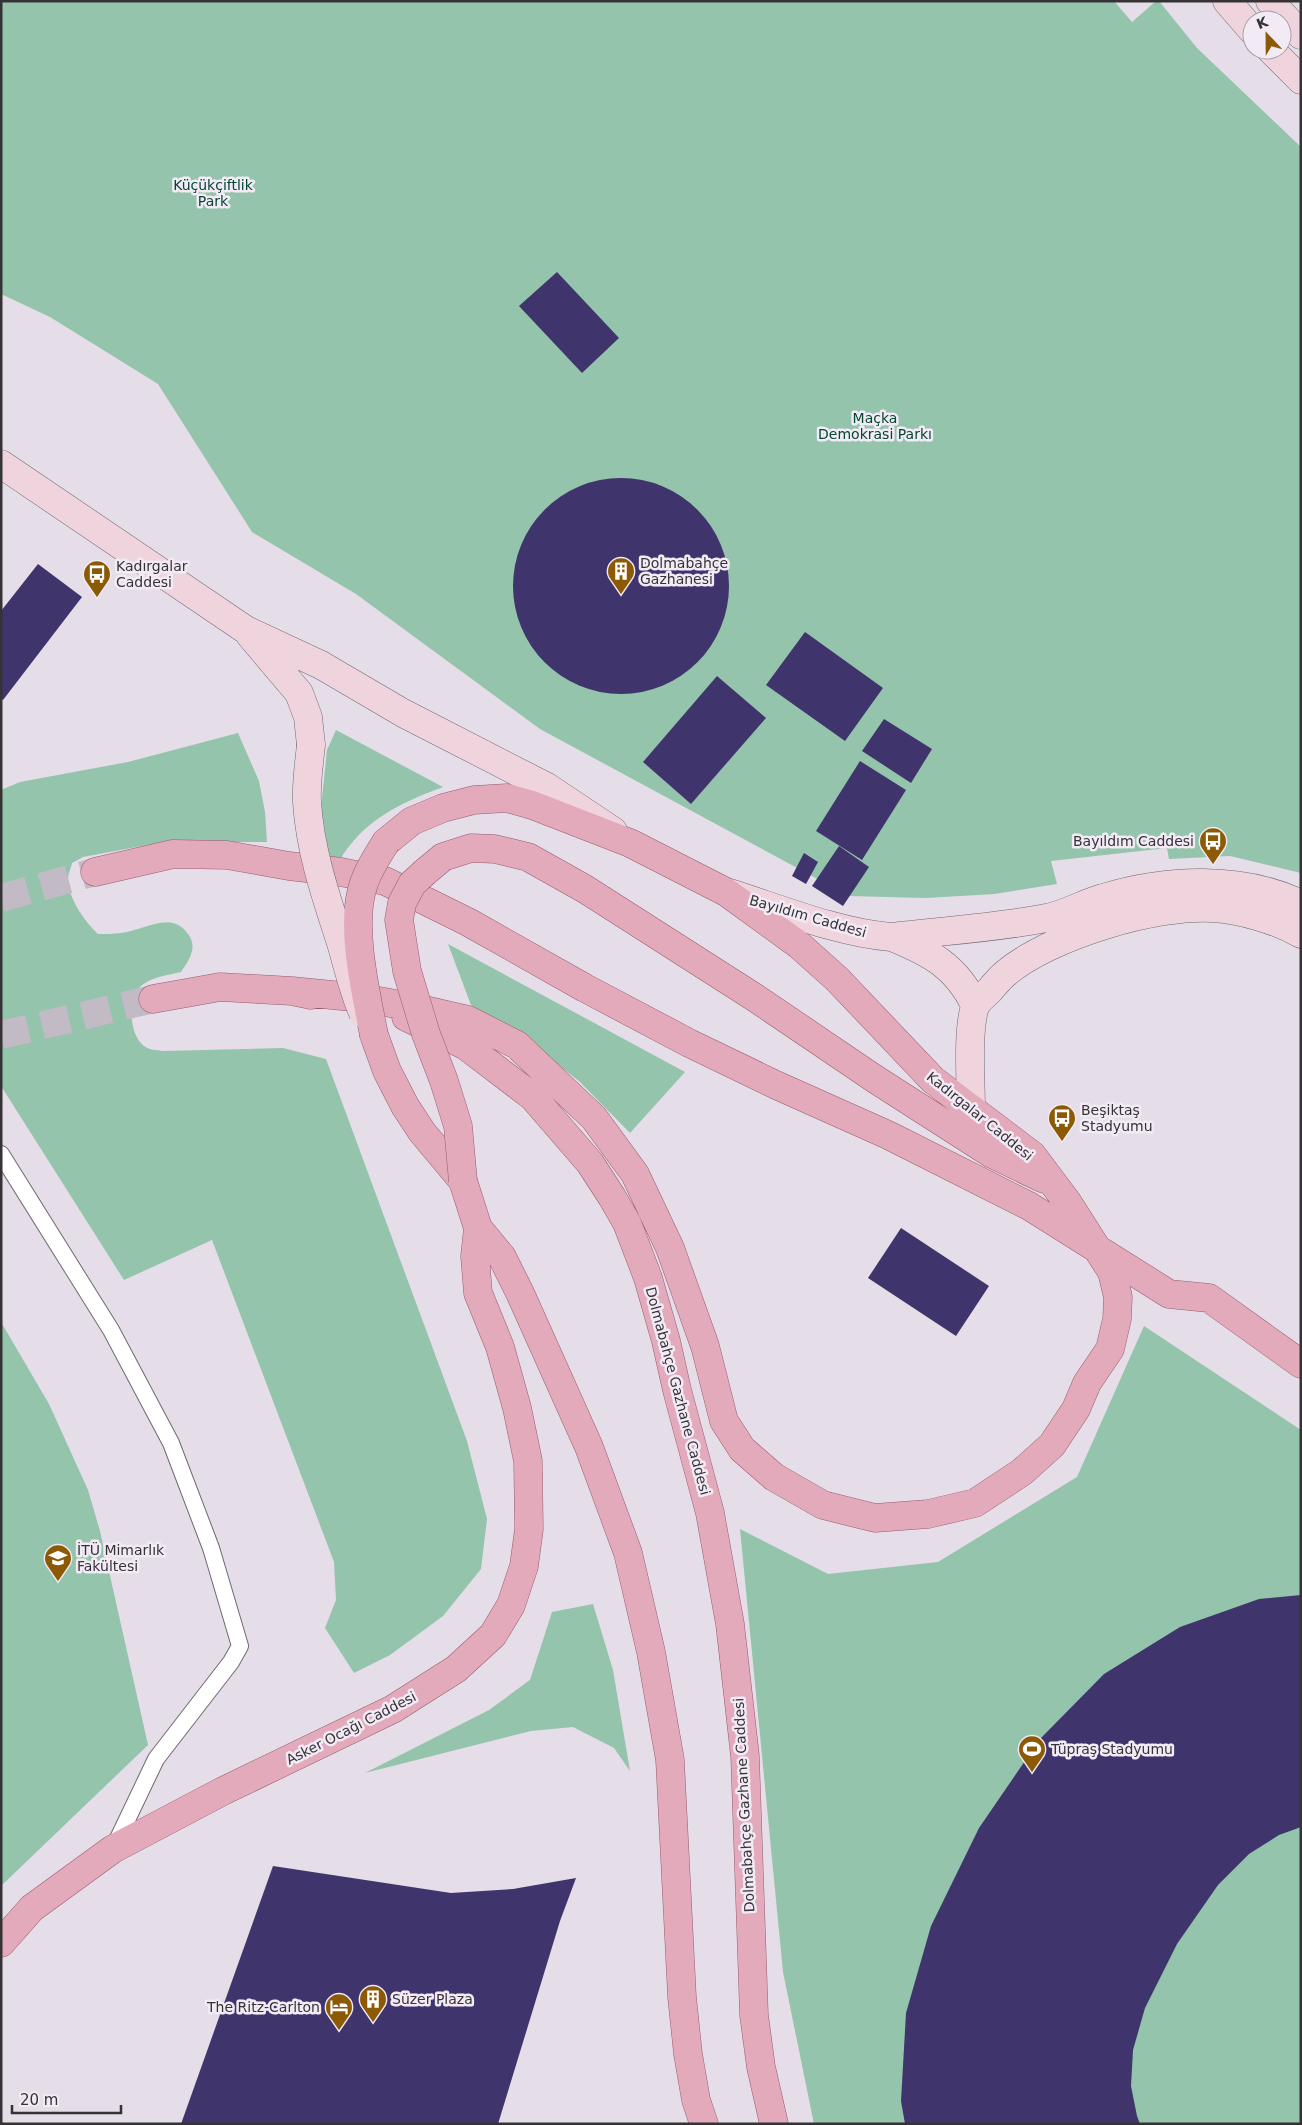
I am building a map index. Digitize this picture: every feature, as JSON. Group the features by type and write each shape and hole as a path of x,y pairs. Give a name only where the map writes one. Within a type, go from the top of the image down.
{"main road":[{"path":"1228,1 1242,18"},
{"path":"1270,1 1301,35"},
{"path":"1280,60 1301,80"},
{"path":"1,464 246,630 321,665 404,713 547,787 630,843"},
{"path":"246,630 299,693 308,716 311,745 307,801 311,838 321,882 350,981 374,1035 387,1071 405,1106 422,1132 463,1181"},
{"name":"Kadırgalar Caddesi","path":"374,1035 358,919 363,884 386,842 412,821 443,808 474,800 508,798 532,805 630,843 726,892 799,945 837,979 933,1080 1032,1155 1081,1221 1098,1251 1169,1294 1209,1298 1301,1364"},
{"path":"704,2124 694,2091 683,2007 670,1760 651,1652 628,1554 589,1447 563,1386 502,1257 478,1228 463,1181 458,1126 444,1081 426,1034 407,971 399,920 405,896 412,884 443,857 470,848 495,850 528,857 585,889 992,1154 1054,1184"},
{"path":"94,872 173,854 209,855 341,872 385,882 468,922 689,1043 776,1085 888,1135 1029,1206 1098,1251 1112,1272 1118,1297 1117,1319 1110,1349 1087,1383 1076,1409 1052,1444 1022,1472 975,1503 928,1514 875,1518 823,1505 774,1477 742,1449 724,1421 705,1346 670,1248 634,1174 594,1118 517,1045 468,1020 362,998 292,991"},
{"name":"Bayıldım Caddesi","path":"726,892 841,927 874,935 890,936 1048,918 1085,903 1135,888 1170,884 1201,882 1248,888 1288,897 1301,904"},
{"path":"975,1005 1006,973 1041,951 1097,927 1150,913 1214,908 1257,916 1301,934"},
{"path":"890,936 920,948 954,972 968,990 975,1005 971,1030 971,1109"},
{"name":"Dolmabahçe Gazhane Caddesi","path":"153,998 220,987 292,991 405,1017 466,1046 534,1097 590,1163 612,1197 626,1223 648,1278 666,1341 710,1513 730,1624 744,1756 754,2015 761,2067 774,2124"},
{"name":"Asker Ocağı Caddesi","path":"1,1943 32,1908 113,1849 223,1791 393,1710 456,1669 493,1635 511,1604 524,1566 530,1529 528,1461 517,1408 500,1347 478,1293 475,1256 478,1228"}],"lane":[{"path":"1,1154 111,1330 171,1443 211,1548 240,1646 231,1662 156,1759 113,1849"}],"green space":[{"name":"Maçka Demokrasi Parkı","path":"1,1 1114,1 1132,22 1156,1 1159,1 1197,48 1301,147 1301,873 1230,856 1169,859 1167,848 1051,861 1057,884 994,894 926,898 849,896 540,729 356,594 252,532 158,384 50,317 1,294"},
{"path":"336,730 443,787 405,803 370,825 348,847 332,874 320,818 327,750"},
{"path":"238,733 259,781 265,812 267,842 163,842 83,857 72,863 68,877 69,886 78,909 98,934 121,933 167,922 183,928 190,937 193,946 192,951 189,960 181,972 150,980 141,986 133,999 132,1016 135,1034 144,1046 153,1050 163,1051 283,1048 326,1059 467,1441 487,1519 481,1569 443,1616 390,1655 354,1673 325,1628 336,1600 334,1562 212,1240 124,1280 1,1086 1,790 20,782 128,762"},
{"path":"448,944 685,1072 630,1133 579,1081 522,1037 471,1005"},
{"name":"İTÜ Mimarlık Fakültesi","path":"1,1322 49,1404 88,1490 100,1531 148,1745 1,1886"},
{"name":"Tüpraş Stadyumu","path":"1144,1326 1301,1430 1301,2124 814,2124 783,1972 740,1529 828,1574 938,1562 1077,1477"},
{"path":"593,1604 613,1670 630,1771 614,1748 573,1727 531,1731 365,1773 489,1710 530,1680 552,1612"}],"building":[{"path":"557,272 619,338 582,373 519,306"},
{"name":"Dolmabahçe Gazhanesi","path":"632,478 662,486 672,491 690,502 705,517 721,545 729,575 729,597 721,627 705,655 690,670 662,686 642,692 610,694 580,686 570,681 552,670 537,655 521,627 515,607 513,575 521,545 526,535 537,517 552,502 580,486 600,480"},
{"path":"38,564 82,597 3,700 1,698 1,611"},
{"path":"805,632 883,688 845,741 766,685"},
{"path":"717,676 766,718 691,804 643,762"},
{"path":"884,719 932,749 911,783 862,751"},
{"path":"860,761 906,790 862,860 816,831"},
{"path":"839,846 869,867 843,906 812,886"},
{"path":"804,853 818,862 806,884 792,876"},
{"path":"901,1228 989,1286 956,1336 868,1278"},
{"path":"1301,1595 1301,1827 1279,1835 1249,1854 1218,1885 1177,1944 1145,2008 1133,2050 1131,2086 1140,2124 905,2124 901,2101 906,2013 931,1926 979,1828 1040,1739 1104,1674 1180,1627 1259,1599"},
{"name":"Süzer Plaza","path":"273,1866 451,1893 513,1889 576,1878 560,1921 498,2124 181,2124"}],"tunnel":[{"path":"1,898 95,872"},
{"path":"1,1035 153,999"}],"place":[{"name":"Dolmabahçe Gazhanesi","path":"621,595"},
{"name":"Kadırgalar Caddesi","path":"97,598"},
{"name":"Bayıldım Caddesi","path":"1213,865"},
{"name":"Beşiktaş Stadyumu","path":"1062,1142"},
{"name":"İTÜ Mimarlık Fakültesi","path":"58,1582"},
{"name":"Tüpraş Stadyumu","path":"1032,1773"},
{"name":"Süzer Plaza","path":"373,2023"},
{"name":"The Ritz-Carlton","path":"339,2031"}],"park label":[{"name":"Küçükçiftlik Park","path":"213,194"}]}
